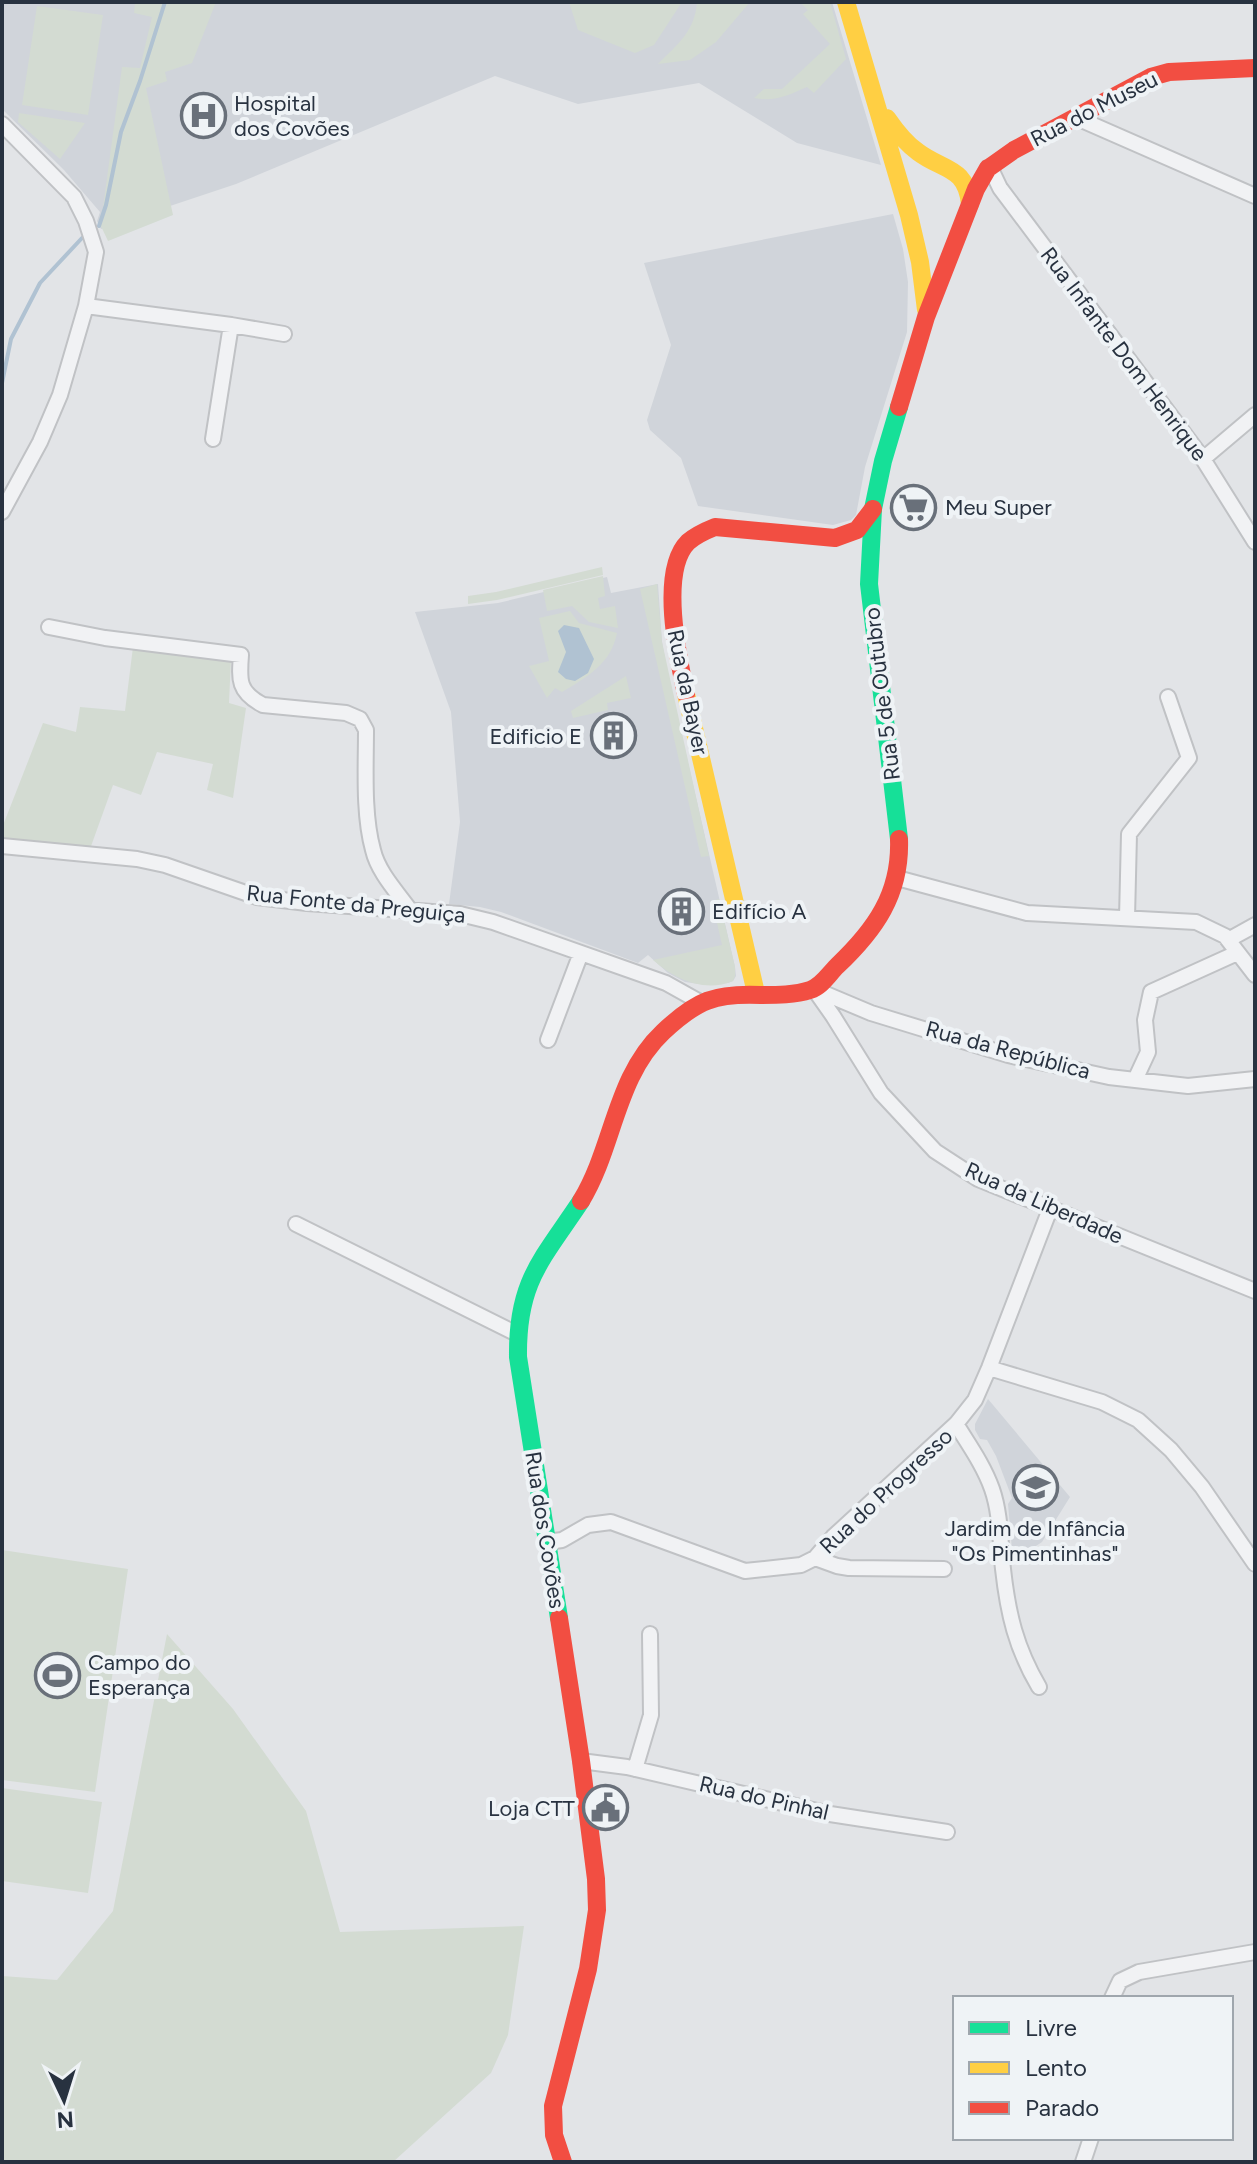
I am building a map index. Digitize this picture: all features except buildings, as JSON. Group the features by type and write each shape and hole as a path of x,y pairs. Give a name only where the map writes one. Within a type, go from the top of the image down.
{"street":[{"path":"846,2 917,243 936,254 955,246 976,189 989,168"},
{"name":"Rua do Museu","path":"989,168 1014,150 1151,77 1169,72 1255,68"},
{"path":"878,106 908,144 927,158 953,170 967,183 970,207"},
{"path":"1077,118 1255,196"},
{"path":"2,124 74,197 96,252 86,306 60,395 40,442 2,512"},
{"path":"899,177 915,161 927,158"},
{"path":"953,170 989,168"},
{"name":"Rua Infante Dom Henrique","path":"989,168 1000,188 1203,459 1255,542"},
{"name":"Rua 5 de Outubro","path":"917,243 925,281 926,317"},
{"name":"Rua 5 de Outubro","path":"814,989 857,948 885,908 897,878 899,834 869,570 873,509 883,461 926,317 955,246"},
{"path":"86,306 284,334"},
{"path":"213,439 231,325"},
{"path":"1203,459 1255,415"},
{"path":"835,538 857,530 873,509"},
{"name":"Rua da Bayer","path":"756,993 675,646 673,579 676,562 686,544 700,533 715,527 835,538"},
{"path":"835,538 855,550 869,570"},
{"path":"49,627 105,638 241,655 239,678 243,690 263,705 346,713 360,719 366,730 368,818 373,852 410,910"},
{"path":"1127,918 1129,834 1189,758 1168,697"},
{"name":"Rua Fonte da Preguiça","path":"2,846 137,859 165,865 257,897 460,914 493,922 666,983 700,1002"},
{"path":"897,878 1027,913 1196,922 1225,936 1255,975"},
{"path":"1135,1080 1148,1052 1145,1020 1151,992 1232,946 1255,925"},
{"path":"548,1040 581,953"},
{"path":"756,993 788,994 814,989"},
{"name":"Rua da República","path":"814,989 871,1013 1008,1055 1109,1077 1188,1086 1255,1079"},
{"name":"Rua da Liberdade","path":"814,989 881,1093 935,1151 978,1179 1255,1291"},
{"name":"Rua dos Covões","path":"563,2162 552,2125 553,2106 588,1969 597,1910 596,1879 581,1761 518,1357 519,1313 532,1275 593,1180 637,1063 664,1031 700,1002 756,993"},
{"name":"Rua do Progresso","path":"547,1542 562,1540 588,1525 611,1522 745,1571 801,1565 815,1558 833,1537 956,1424 975,1400 1050,1209"},
{"path":"296,1224 517,1334"},
{"path":"989,1368 1102,1402 1138,1420 1171,1450 1202,1487 1255,1564"},
{"path":"956,1424 993,1490 1014,1636 1039,1687"},
{"path":"815,1558 849,1568 944,1569"},
{"path":"635,1769 651,1715 650,1634"},
{"name":"Rua do Pinhal","path":"581,1761 635,1769 830,1814 947,1832"},
{"path":"1113,1996 1120,1981 1139,1972 1255,1952"},
{"path":"1083,2162 1090,2140"}],"shaded area":[{"name":"Hospital dos Covões","path":"2,2 832,2 881,165 797,143 699,83 578,104 495,76 236,184 101,229 97,221 100,212 64,170 2,109"},
{"path":"135,2 216,2 192,63 165,72 167,81 146,88 173,215 108,241 99,222 122,67 140,68 152,17 134,13"},
{"path":"569,2 682,2 654,45 635,53 578,30"},
{"path":"697,2 750,2 716,42 690,60 658,64 689,29"},
{"path":"800,2 830,2 846,59 814,93 807,87 775,98 754,98 764,89 782,89 830,44 803,14 808,10"},
{"path":"37,6 103,15 88,115 22,105"},
{"path":"19,113 85,123 60,159 18,122"},
{"path":"893,214 908,282 907,332 865,467 856,515 851,520 833,525 698,506 681,458 650,430 647,420 671,345 644,263"},
{"path":"602,567 603,575 468,604 468,596"},
{"path":"603,576 605,596 598,598 600,609 615,606 618,628 589,622 572,606 547,611 543,590"},
{"path":"607,577 611,593 658,584 662,642 669,680 735,967 736,976 728,983 707,985 685,982 668,973 648,955 638,963 501,912 449,904 460,822 451,712 415,612 498,603"},
{"path":"657,584 662,642 709,856 701,857 640,589"},
{"path":"570,611 579,623 617,633 609,653 597,668 562,692 555,688 547,698 529,666 549,661 539,618"},
{"path":"133,647 231,659 229,703 246,708 233,798 207,790 213,764 157,752 141,795 113,785 90,849 2,840 2,828 43,723 76,732 80,707 125,711"},
{"path":"626,676 631,698 607,703 608,710 573,718 571,711"},
{"path":"719,899 735,967 733,981 701,985 680,978 653,960 722,945 712,901"},
{"name":"Jardim de Infância \"Os Pimentinhas\"","path":"988,1399 1070,1497 1042,1542 1013,1561 1008,1504 1012,1498 996,1456 987,1440 980,1439 975,1430"},
{"name":"Campo do Esperança","path":"2,1550 128,1569 95,1792 2,1780"},
{"path":"167,1634 233,1709 306,1811 340,1932 524,1926 508,2035 491,2073 393,2162 2,2162 2,1976 57,1980 113,1911"},
{"path":"2,1788 102,1802 88,1893 2,1881"}],"water":[{"path":"564,625 579,628 594,659 588,673 575,681 566,679 558,672 566,652 558,631"}],"waterway":[{"path":"99,226 121,132 165,2"},
{"path":"2,383 11,339 40,283 82,238"}],"traffic: fast":[{"path":"899,407 873,509 869,584 899,839"},
{"path":"559,1618 518,1357 519,1331 522,1309 534,1273 581,1201"}],"traffic: slow":[{"path":"846,2 909,215 920,262 926,310"},
{"path":"887,118 913,148 958,176 968,192 970,204"},
{"path":"686,694 756,993"}],"traffic: jam":[{"path":"990,167 1014,150 1151,77 1169,72 1255,68"},
{"path":"899,407 926,317 976,189 988,168"},
{"path":"686,694 675,638 673,593 679,555 688,542 715,527 835,538 857,530 873,509"},
{"path":"581,1201 601,1158 625,1091 647,1050 686,1012 708,1001 731,995 798,993 821,983 863,939 883,910 896,877 899,839"},
{"path":"559,1618 581,1761 597,1910 588,1969 553,2106 554,2135 563,2162"}],"place":[{"name":"Hospital dos Covões","path":"203,116"},
{"name":"Meu Super","path":"914,507"},
{"name":"Edificio E","path":"613,736"},
{"name":"Edifício A","path":"681,911"},
{"name":"Jardim de Infância \"Os Pimentinhas\"","path":"1035,1487"},
{"name":"Campo do Esperança","path":"57,1675"},
{"name":"Loja CTT","path":"606,1808"}]}
